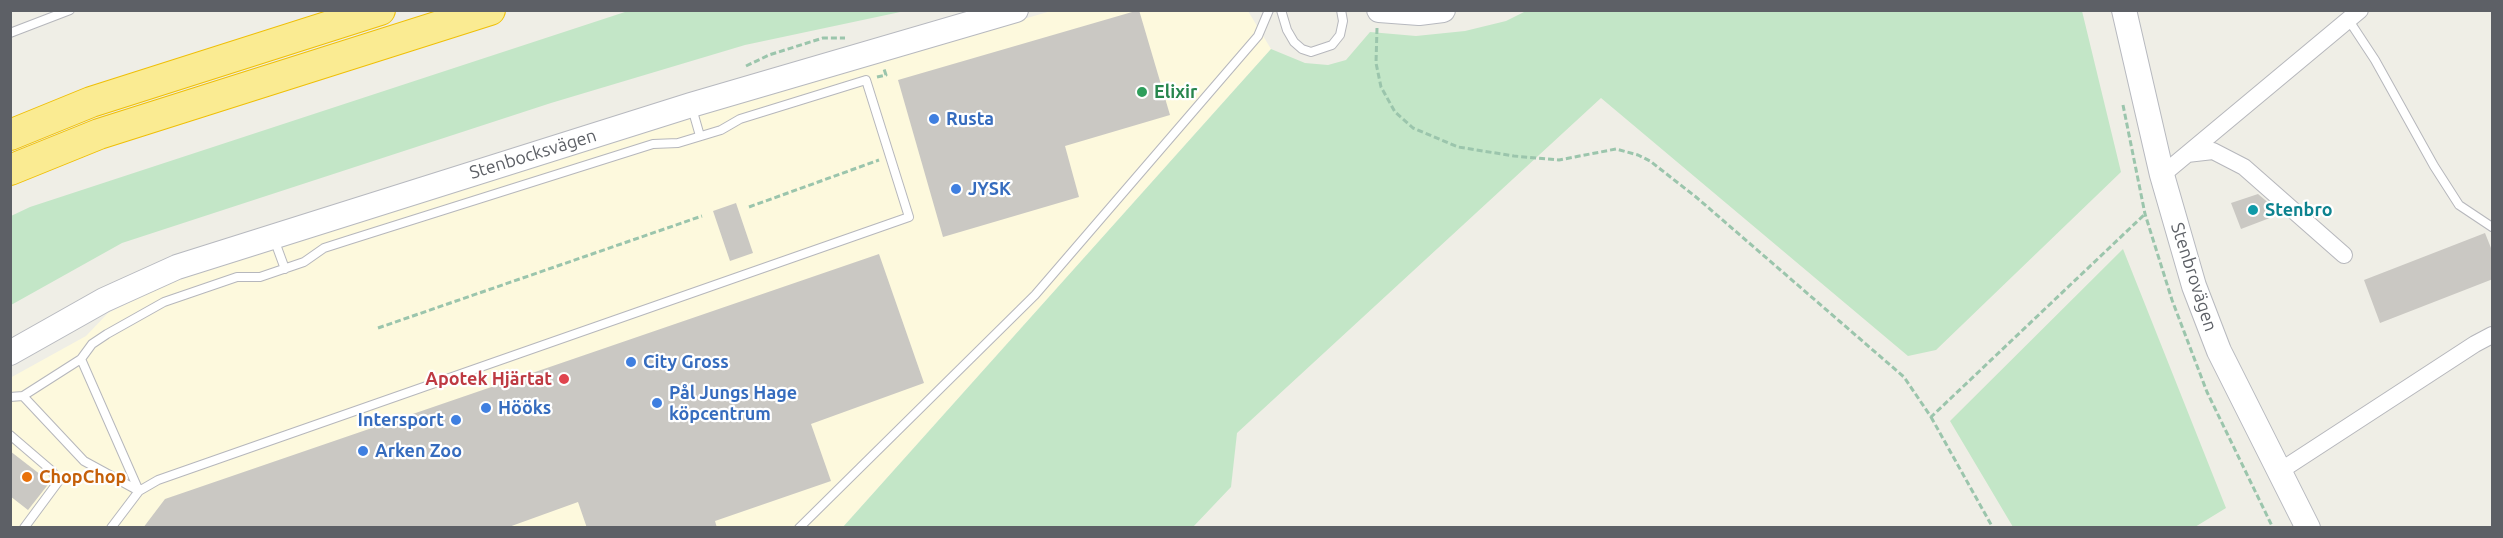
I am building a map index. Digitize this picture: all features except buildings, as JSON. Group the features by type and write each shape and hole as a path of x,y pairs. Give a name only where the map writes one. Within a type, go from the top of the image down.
{"highway":[{"path":"10,135 91,102 380,10"},
{"path":"10,170 99,134 490,10"}],"street":[{"name":"Stenbocksvägen","path":"10,354 104,300 177,267 691,105 1016,10"},
{"path":"1378,16 1443,10"},
{"name":"Stenbrovägen","path":"2124,10 2162,175 2194,286 2219,351 2308,528"},
{"path":"2162,175 2352,14"},
{"path":"2187,154 2213,151 2244,166 2344,255"},
{"name":"Stenbocksvägen","path":"10,364 62,325"},
{"path":"2280,471 2493,335"}],"lane":[{"path":"10,33 70,10"},
{"path":"800,528 1035,295 1258,36 1269,10"},
{"path":"1281,10 1287,30 1294,42 1302,49 1311,52 1332,45 1340,35 1343,21 1341,10"},
{"path":"2352,14 2434,166 2459,205 2493,227"},
{"path":"10,398 23,396 81,359 93,344 107,334 164,302 237,277 260,277 304,262 324,248 653,144 678,143 721,130 740,119 866,80 909,217 158,480 139,491 111,528"},
{"path":"691,105 700,136"},
{"path":"273,236 285,269"},
{"path":"81,359 139,491"},
{"path":"23,396 84,461 139,491"},
{"path":"10,435 52,471 58,482 24,528"}],"path":[{"path":"1378,16 1376,63 1381,87 1395,112 1413,128 1458,147 1514,156 1559,160 1616,149 1650,161 1696,197 1904,376 1931,417 1993,528"},
{"path":"748,207 890,157"},
{"path":"1931,417 2145,214"},
{"path":"378,328 702,216"}],"shaded area":[{"path":"1051,11 1248,11 1271,49 843,527 11,527 10,378 86,336 108,313 188,274 667,124"}],"green space":[{"path":"1528,10 2082,11 2121,172 1936,350 1908,356 1601,98 1237,433 1231,487 1193,527 843,527 1271,49 1305,63 1328,65 1346,60 1370,32 1416,36 1465,31 1506,21"},
{"path":"628,11 905,11 745,45 551,103 122,243 11,305 11,216 30,207"},
{"path":"2123,249 2226,508 2195,527 2013,527 1950,421"}],"place":[{"name":"Elixir","path":"1142,92"},
{"name":"Rusta","path":"934,119"},
{"name":"JYSK","path":"956,189"},
{"name":"Stenbro","path":"2253,210"},
{"name":"City Gross","path":"631,362"},
{"name":"Apotek Hjärtat","path":"564,379"},
{"name":"Pål Jungs Hage köpcentrum","path":"657,403"},
{"name":"Hööks","path":"486,408"},
{"name":"Intersport","path":"456,420"},
{"name":"Arken Zoo","path":"363,451"},
{"name":"ChopChop","path":"27,477"}]}
